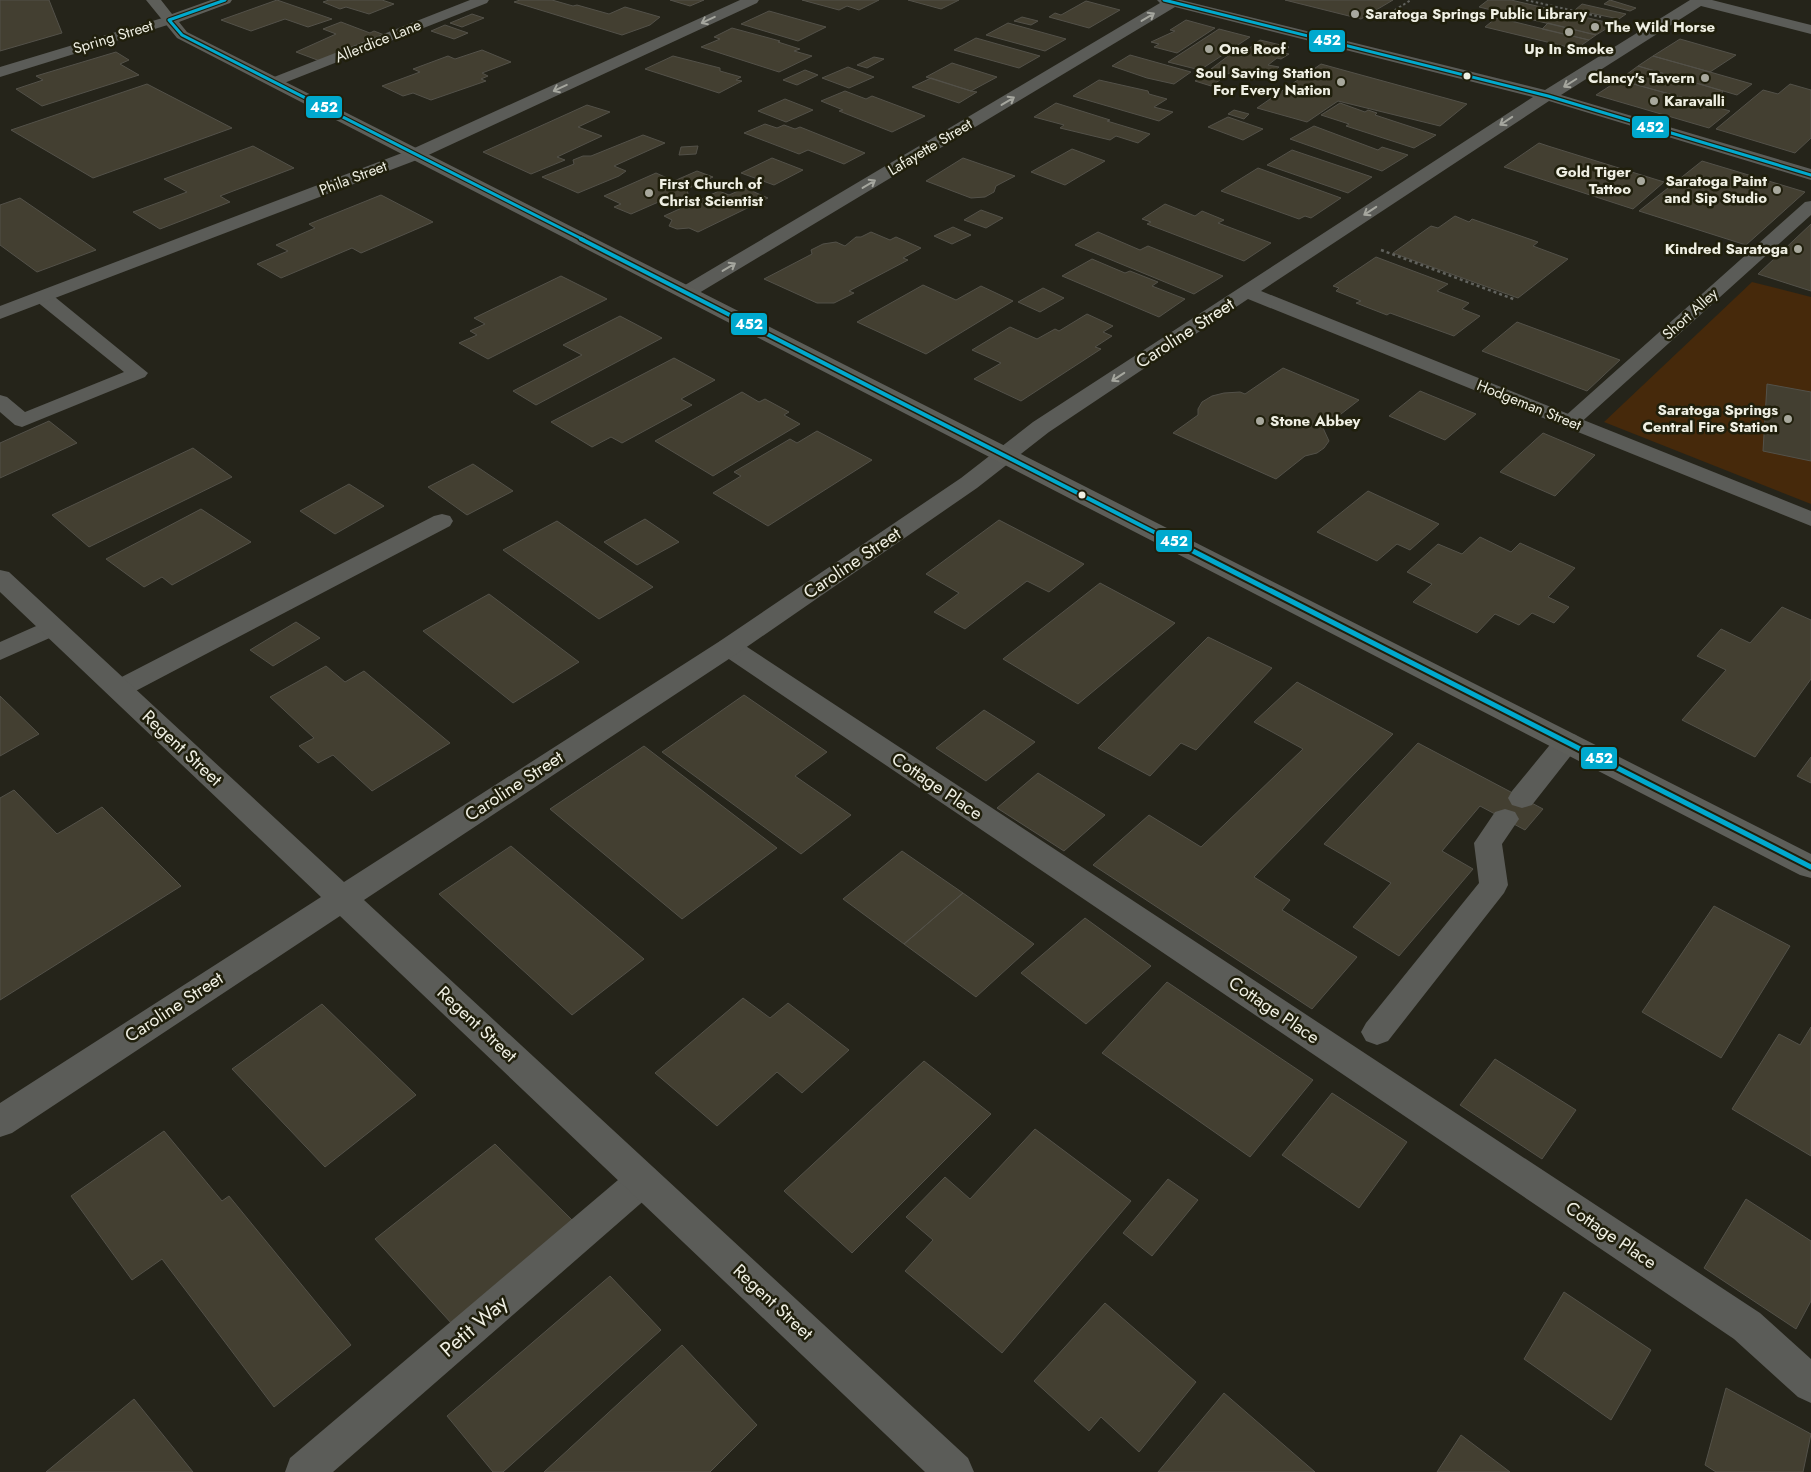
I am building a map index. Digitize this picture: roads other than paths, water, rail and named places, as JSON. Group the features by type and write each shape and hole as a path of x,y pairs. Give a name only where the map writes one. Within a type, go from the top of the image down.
{"street":[{"path":"153,0 182,35 1006,454 1811,867"},
{"name":"Spring Street","path":"0,72 169,20 225,0"},
{"name":"Phila Street","path":"0,313 416,154 752,0"},
{"path":"1699,0 1811,30"},
{"name":"Caroline Street","path":"0,1122 342,897 729,647 969,482 1040,427 1528,107 1699,0"},
{"path":"1169,1 1548,96 1811,175"},
{"name":"Lafayette Street","path":"687,292 1169,1"},
{"name":"Hodgeman Street","path":"1247,292 1811,519"},
{"name":"Regent Street","path":"0,578 954,1472"}],"lane":[{"name":"Allerdice Lane","path":"274,82 482,0"},
{"name":"Short Alley","path":"1570,422 1811,206"},
{"path":"0,401 22,421 138,373 43,297"},
{"path":"119,689 442,520"},
{"path":"0,652 52,626"},
{"name":"Cottage Place","path":"729,647 1747,1326 1811,1384"},
{"path":"1377,1032 1494,885 1488,843 1568,742"},
{"name":"Petit Way","path":"304,1472 643,1180"}],"place":[{"name":"Saratoga Springs Public Library","path":"1355,14"},
{"name":"The Wild Horse","path":"1595,27"},
{"name":"Up In Smoke","path":"1569,32"},
{"name":"One Roof","path":"1209,49"},
{"name":"Clancy's Tavern","path":"1705,78"},
{"name":"Soul Saving Station For Every Nation","path":"1341,82"},
{"name":"Karavalli","path":"1654,101"},
{"name":"Gold Tiger Tattoo","path":"1641,181"},
{"name":"Saratoga Paint and Sip Studio","path":"1777,190"},
{"name":"First Church of Christ Scientist","path":"649,193"},
{"name":"Kindred Saratoga","path":"1798,249"},
{"name":"Saratoga Springs Central Fire Station","path":"1788,419"},
{"name":"Stone Abbey","path":"1260,421"}]}
